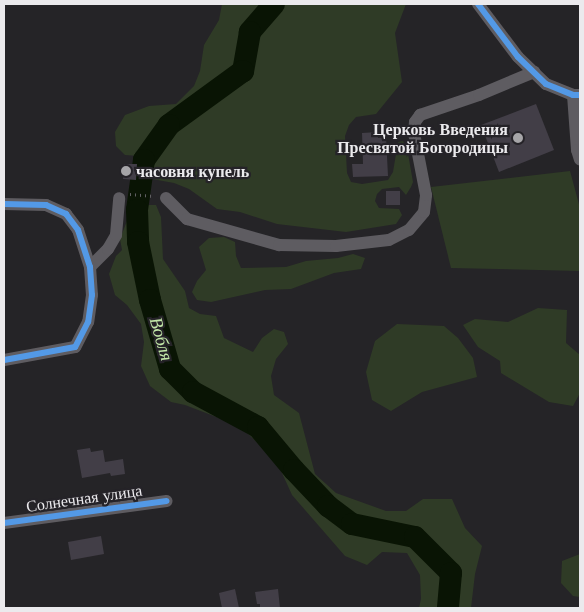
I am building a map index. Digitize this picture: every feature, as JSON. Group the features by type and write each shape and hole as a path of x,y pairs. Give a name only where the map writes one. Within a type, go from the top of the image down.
{"street":[{"path":"478,4 518,57 546,84 577,95 577,150 580,160"},
{"path":"166,198 187,219 279,245 336,246 389,240 409,230 424,212 426,195 414,134 415,122 420,115 478,95 534,72"},
{"path":"90,267 108,249 116,235 118,198"},
{"path":"4,204 46,205 66,214 78,230 90,267 92,295 88,322 75,347 4,360"},
{"name":"Солнечная улица","path":"4,523 168,501"}],"path":[{"path":"133,195 153,196"}],"green space":[{"path":"222,4 406,4 395,33 402,82 376,114 356,117 349,125 345,136 347,173 351,182 362,184 388,180 393,172 398,142 403,141 407,148 413,182 411,187 406,195 399,187 382,189 377,194 375,201 379,208 399,209 402,215 396,224 346,232 277,224 240,212 217,209 189,189 174,183 152,179 149,167 139,156 125,155 116,146 115,132 125,115 149,106 176,104 194,86 200,71 204,45 219,20"},
{"path":"570,171 580,208 580,271 451,268 431,187"},
{"path":"132,205 156,205 161,217 163,259 185,291 189,308 200,314 216,316 224,338 253,352 262,338 274,329 284,332 288,344 276,359 271,376 274,395 299,413 315,474 336,493 386,511 406,511 423,499 452,499 465,528 482,546 475,574 471,608 419,608 421,599 420,575 407,553 382,552 367,565 345,556 292,495 277,462 240,426 185,405 171,402 150,386 141,366 144,342 141,324 127,305 115,295 109,274 116,256 122,250 120,239 127,221 128,208"},
{"path":"224,237 235,242 236,256 241,268 286,267 306,261 338,258 353,254 365,258 361,269 334,273 291,289 265,290 211,302 197,300 192,292 197,281 206,270 199,247 209,238"},
{"path":"538,308 567,310 566,343 580,355 580,393 573,406 549,402 501,373 500,361 478,347 463,325 475,319 508,322"},
{"path":"397,324 444,326 458,338 473,358 477,377 422,392 391,411 372,400 366,372 375,341"},
{"path":"580,554 580,597 573,596 561,583 562,561"}],"building":[{"name":"Церковь Введения Пресвятой Богородицы","path":"536,104 554,150 499,172 481,125"},
{"path":"378,132 378,138 386,137 388,176 353,177 352,164 363,164 362,133"},
{"name":"часовня купель","path":"124,164 137,164 136,180 123,179"},
{"path":"386,191 400,191 400,205 386,205"},
{"path":"90,448 91,452 103,450 105,462 123,459 125,474 111,476 110,473 82,478 77,450"},
{"path":"101,536 104,554 71,560 68,542"},
{"path":"235,589 239,608 222,608 219,593"},
{"path":"278,589 280,608 260,608 260,604 257,604 255,592"}],"waterway":[{"name":"Вобля","path":"274,4 250,32 243,71 169,125 144,160 137,210 138,242 150,300 170,369 193,392 258,427 294,470 328,506 352,524 415,537 451,573 448,608"}],"cycle path":[{"path":"478,4 518,57 546,84 573,95 580,95"},
{"path":"4,204 46,205 66,214 78,230 90,267 92,295 88,322 75,347 4,360"},
{"path":"4,523 167,501"}],"place":[{"name":"Церковь Введения Пресвятой Богородицы","path":"518,138"},
{"name":"часовня купель","path":"126,171"}]}
